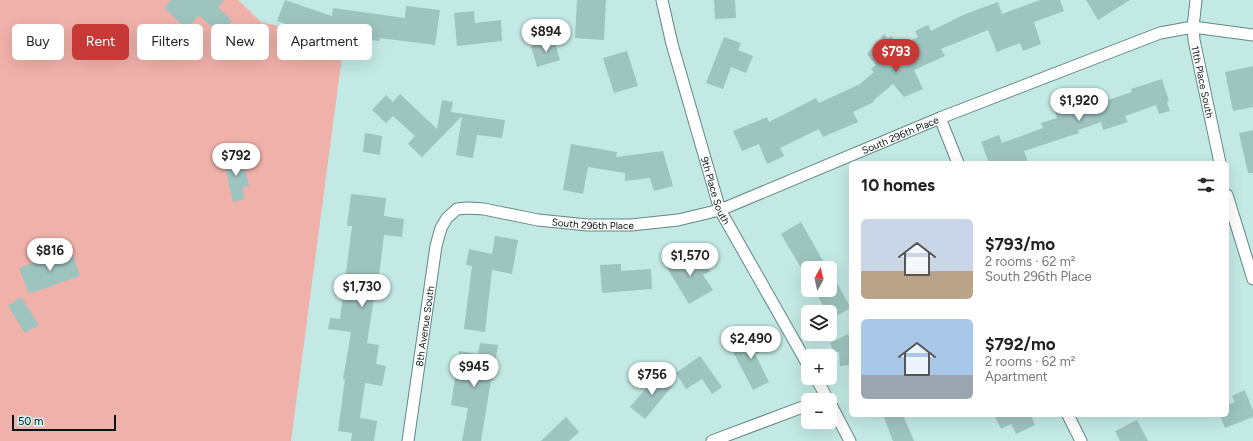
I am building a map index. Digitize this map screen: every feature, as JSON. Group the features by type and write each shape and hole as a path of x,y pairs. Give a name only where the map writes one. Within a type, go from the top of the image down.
{"street":[{"name":"9th Place South","path":"662,0 672,44 720,210 801,353"},
{"name":"11th Place South","path":"1196,0 1193,27 1197,58 1220,161"},
{"name":"South 296th Place","path":"450,214 461,208 474,208 538,220 588,225 631,225 678,220 720,210 940,118 1138,40 1160,33 1193,27 1253,35"},
{"path":"940,118 957,161"},
{"path":"1229,201 1253,279"},
{"name":"8th Avenue South","path":"408,441 434,259 441,228 450,214"},
{"path":"712,441 801,408"},
{"path":"1069,417 1081,441"},
{"path":"837,418 850,441"}],"shaded area":[{"path":"0,0 238,0 261,22 277,26 277,60 341,60 291,441 0,441"}],"building":[{"path":"171,0 224,0 218,7 232,21 229,24 211,24 211,26 199,15 191,24 182,24 164,8"},
{"path":"285,0 332,16 333,8 405,18 406,6 440,10 435,45 380,38 379,41 372,40 372,24 286,24 277,21"},
{"path":"577,0 606,0 604,40 575,38"},
{"path":"714,0 735,0 736,18 715,19"},
{"path":"1040,0 1060,0 1064,11 1034,22 1041,44 1023,51 1020,43 997,52 988,30 941,49 945,56 914,70 923,89 904,97 893,84 873,101 874,102 853,112 858,122 823,137 819,129 780,148 784,156 767,164 759,144 742,151 733,131 767,117 769,122 816,98 819,103 860,84 874,72 871,69 876,65 867,54 884,34 888,39 891,36 899,46 918,37 915,31 928,25 931,31 963,15 998,2 1002,14"},
{"path":"1086,0 1130,0 1098,20"},
{"path":"474,11 475,23 501,20 502,41 457,46 454,13"},
{"path":"724,37 741,43 738,50 753,56 746,73 731,67 723,89 706,83"},
{"path":"554,39 560,60 537,67 531,46"},
{"path":"627,51 638,86 614,93 603,58"},
{"path":"1253,66 1253,107 1233,111 1225,72"},
{"path":"1162,79 1169,101 1167,102 1170,111 1159,114 1156,105 1125,116 1128,122 1103,130 1101,122 1078,130 1079,133 1024,151 1027,161 988,161 981,142 999,135 1002,143 1043,128 1041,123 1057,118 1054,107 1069,102 1072,112 1132,92 1131,89"},
{"path":"400,94 437,129 442,100 453,102 451,112 505,120 502,138 477,135 473,158 456,155 462,116 422,157 408,144 415,136 393,116 386,123 372,110 386,95 393,102"},
{"path":"1253,130 1253,173 1248,173 1239,133"},
{"path":"365,133 382,136 380,155 363,152"},
{"path":"571,144 617,152 616,157 663,151 673,186 654,191 650,178 625,181 625,173 588,167 583,194 563,190"},
{"path":"242,155 249,186 242,188 245,199 233,202 223,159"},
{"path":"351,194 386,198 384,216 404,219 402,237 384,235 378,284 376,284 367,343 379,345 376,364 386,366 382,386 365,383 360,418 377,421 374,441 351,441 352,433 338,431 345,379 343,379 351,332 328,329 330,318 340,319 352,226 347,226"},
{"path":"801,222 823,261 801,261 801,268 781,234"},
{"path":"495,236 518,240 512,274 492,270 485,332 464,329 472,266 466,265 469,249 492,254"},
{"path":"71,250 80,276 29,294 19,268"},
{"path":"679,253 685,265 701,256 710,271 703,275 713,290 689,304 664,263"},
{"path":"621,264 621,271 651,269 652,289 602,293 600,265"},
{"path":"837,283 849,304 849,309 837,316 837,305 823,305 818,297 837,297"},
{"path":"21,297 39,325 25,333 8,306"},
{"path":"755,332 764,350 755,354 769,382 753,390 730,346"},
{"path":"848,334 849,365 840,366 839,352 837,352 837,349 833,349 830,343 837,341 837,340"},
{"path":"480,343 498,345 493,380 491,380 481,441 462,441 468,408 451,405 459,351 478,354"},
{"path":"700,356 722,387 712,394 702,379 686,389 676,373"},
{"path":"659,373 673,385 645,419 630,407"},
{"path":"1245,390 1253,411 1253,417 1225,428 1221,417 1229,417 1229,404 1235,402 1232,396"},
{"path":"566,417 579,432 569,441 541,441"},
{"path":"884,417 904,417 914,441 893,441"},
{"path":"995,417 1032,417 1035,425 1016,434 1011,424 1001,429"},
{"path":"1137,420 1148,441 1120,441 1115,431"}]}
